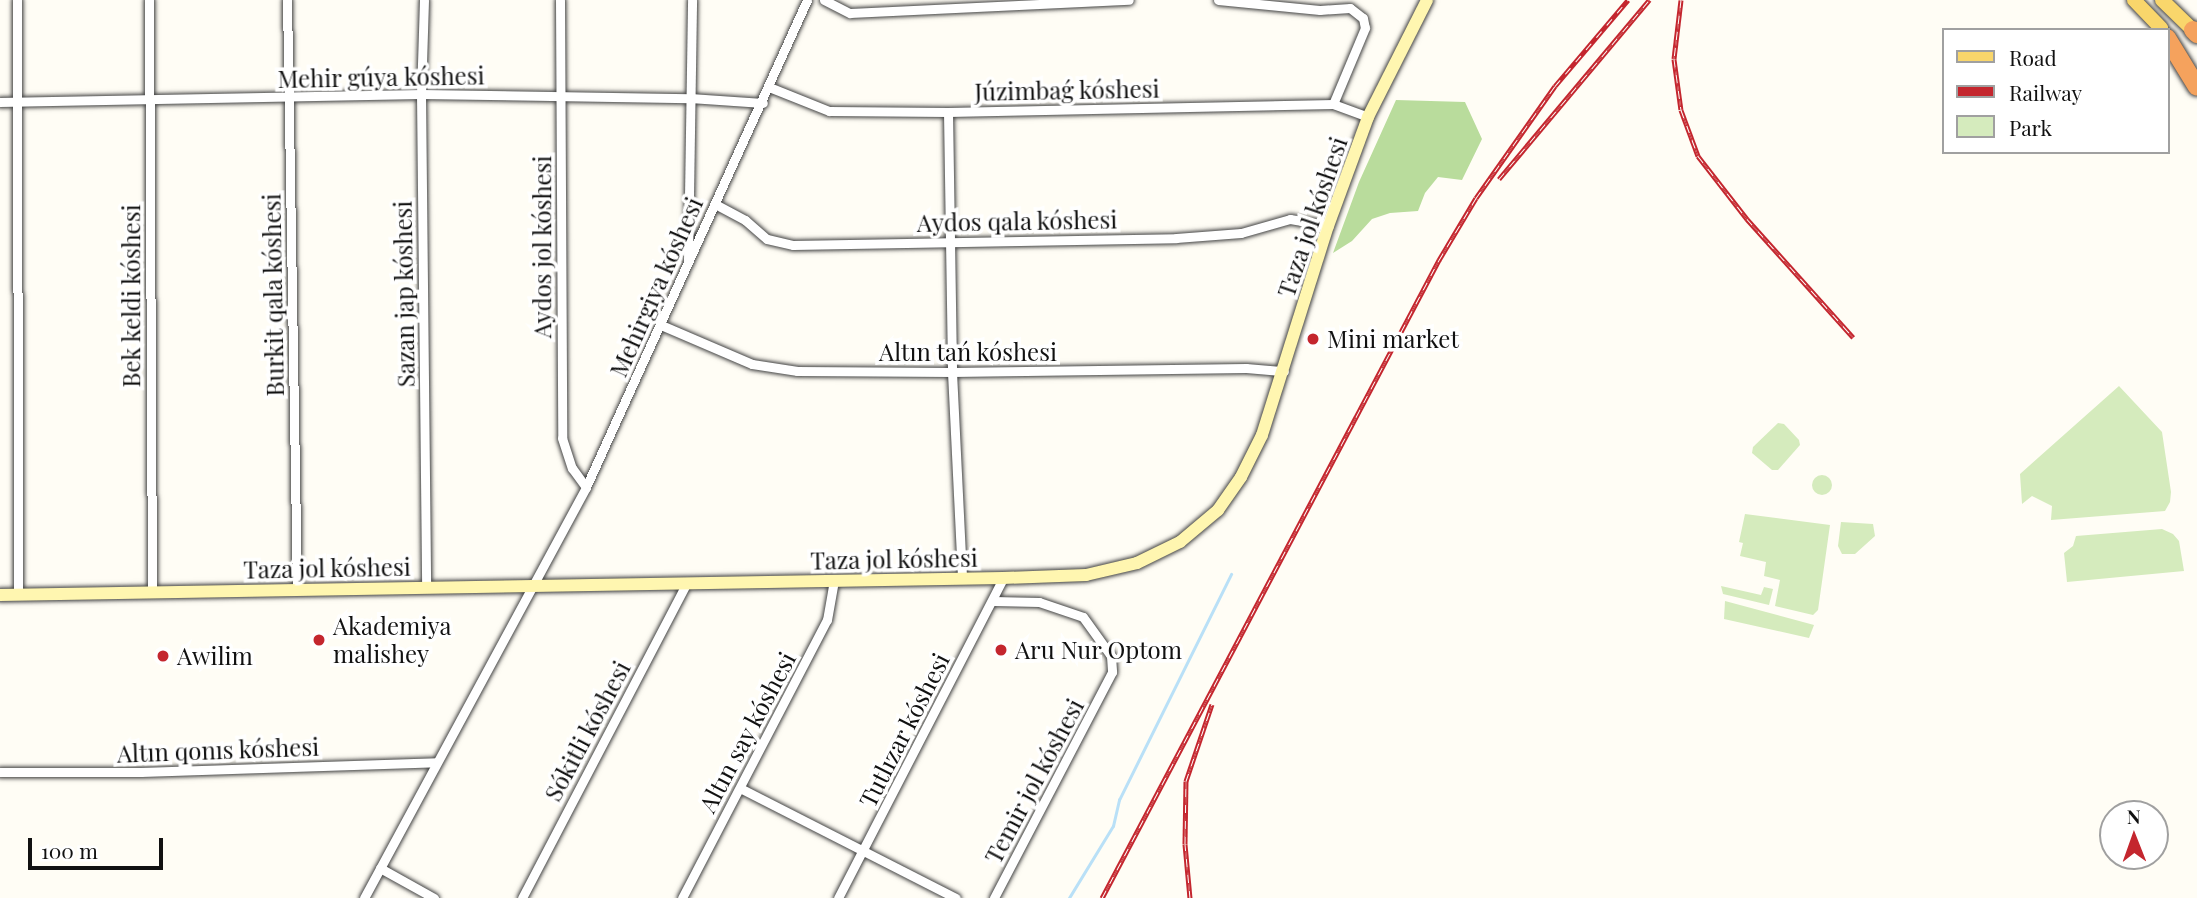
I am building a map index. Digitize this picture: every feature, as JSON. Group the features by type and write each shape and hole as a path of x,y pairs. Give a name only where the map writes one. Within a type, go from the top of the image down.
{"highway":[{"path":"2169,37 2197,65"},
{"path":"2169,40 2197,87"}],"main road":[{"name":"Taza jol kóshesi","path":"0,595 1003,578 1086,575 1137,563 1180,542 1219,510 1241,477 1262,435 1328,226 1368,117 1427,0"},
{"path":"2134,0 2160,28"},
{"path":"2162,0 2196,32"}],"street":[{"path":"17,0 18,594"},
{"name":"Bek keldi kóshesi","path":"149,0 152,591"},
{"name":"Burkit qala kóshesi","path":"287,0 297,590"},
{"name":"Sazan jap kóshesi","path":"424,0 421,94 425,587"},
{"name":"Aydos jol kóshesi","path":"560,0 562,438 572,468 586,487"},
{"path":"688,265 692,0"},
{"name":"Mehirgiya kóshesi","path":"364,898 586,487 807,0"},
{"path":"824,0 850,13 1129,0"},
{"path":"1218,0 1320,10 1350,8 1363,19 1365,28 1333,104"},
{"name":"Júzimbaǵ kóshesi","path":"769,86 829,111 948,113 1333,104 1368,117"},
{"name":"Mehir gúyа kóshesi","path":"0,102 421,94 690,98 762,103"},
{"path":"948,113 952,372 962,579"},
{"name":"Aydos qala kóshesi","path":"715,204 746,220 767,239 793,245 1176,238 1241,233 1290,219 1328,226"},
{"name":"Altın tań kóshesi","path":"661,325 752,364 797,371 1246,368 1284,371"},
{"name":"Tutlızar kóshesi","path":"838,898 1003,578"},
{"name":"Altın say kóshesi","path":"682,898 827,620 834,581"},
{"name":"Sókitli kóshesi","path":"522,898 687,583"},
{"name":"Temir jol kóshesi","path":"993,601 1039,602 1083,617 1111,656 1112,672 994,898"},
{"name":"Altın qonıs kóshesi","path":"0,772 141,772 437,762"},
{"path":"740,788 956,898"},
{"path":"380,868 434,898"}],"green space":[{"path":"1396,100 1465,102 1482,139 1462,180 1438,177 1425,193 1418,211 1390,213 1372,219 1352,241 1333,253 1359,182"},
{"path":"2119,386 2162,432 2171,492 2165,511 2051,520 2052,506 2032,496 2022,504 2020,474"},
{"path":"1778,423 1784,424 1799,440 1800,445 1778,470 1772,470 1752,453 1753,447"},
{"path":"1822,475 1829,478 1832,485 1829,492 1822,495 1815,492 1812,485 1815,478"},
{"path":"1745,514 1830,525 1818,610 1813,615 1775,606 1780,580 1764,576 1766,562 1740,556 1743,543 1739,542"},
{"path":"1841,522 1873,524 1875,536 1855,554 1842,554 1838,546"},
{"path":"2162,529 2173,534 2179,541 2184,571 2067,582 2064,553 2073,546 2076,536"},
{"path":"1721,586 1761,595 1764,587 1773,589 1769,605 1723,594"},
{"path":"1725,601 1814,625 1809,638 1724,619"}],"waterway":[{"path":"1069,898 1113,826 1119,800 1231,574"}],"railway":[{"path":"1102,898 1439,260 1476,198 1555,86 1628,0"},
{"path":"1499,179 1649,0"},
{"path":"1681,0 1674,59 1681,110 1698,156 1747,219 1853,337"},
{"path":"1190,898 1185,844 1186,781 1212,704"}],"place":[{"name":"Mini market","path":"1313,339"},
{"name":"Akademiya malishey","path":"319,640"},
{"name":"Aru Nur Optom","path":"1001,650"},
{"name":"Awilim","path":"163,656"}]}
